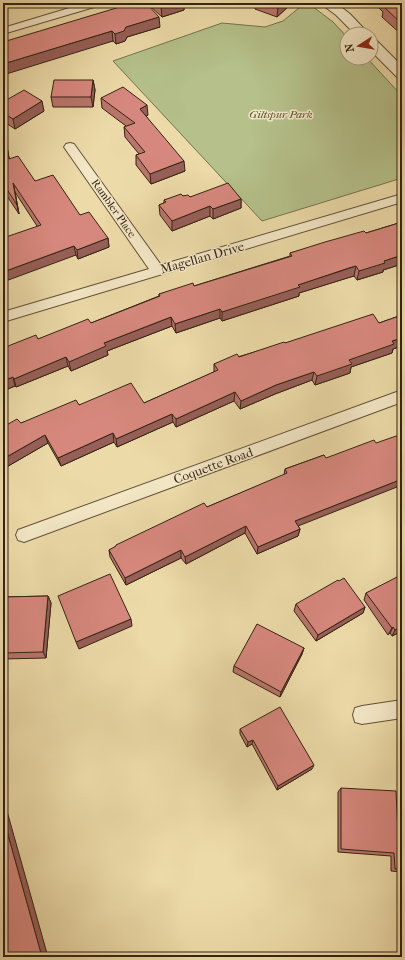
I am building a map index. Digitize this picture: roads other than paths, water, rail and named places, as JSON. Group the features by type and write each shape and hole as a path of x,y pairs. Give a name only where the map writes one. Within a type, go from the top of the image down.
{"street":[{"path":"3,31 97,3"},
{"path":"326,3 346,17 354,26"},
{"path":"379,51 402,74"},
{"name":"Rambler Place","path":"70,147 157,270"},
{"name":"Magellan Drive","path":"3,317 402,198"},
{"name":"Coquette Road","path":"24,535 402,396"},
{"path":"362,715 402,709"}],"park label":[{"name":"Giltspur Park","path":"281,114"}]}
